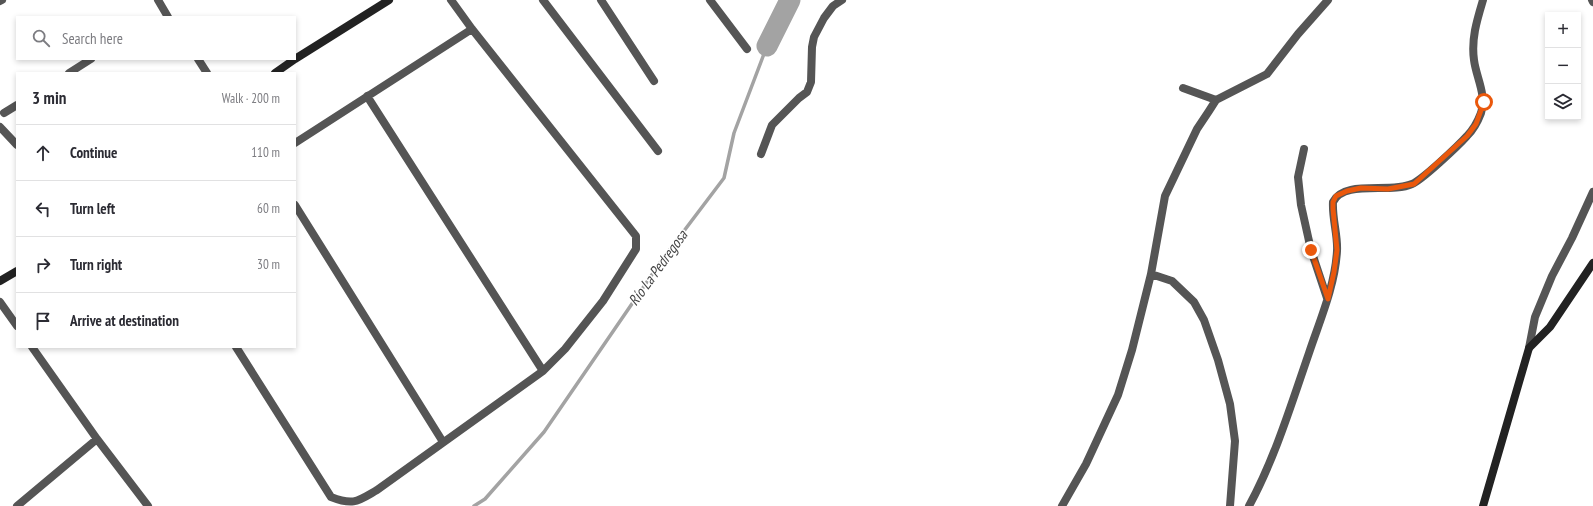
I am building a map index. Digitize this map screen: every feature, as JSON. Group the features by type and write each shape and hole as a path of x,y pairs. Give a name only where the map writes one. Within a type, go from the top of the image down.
{"main road":[{"path":"296,58 389,0"},
{"path":"277,72 294,60"},
{"path":"1483,506 1529,348 1550,327 1593,263"},
{"path":"0,281 16,272"}],"street":[{"path":"158,0 164,16"},
{"path":"237,348 332,497 346,503 359,500 377,490 543,371 565,349 603,301 636,249 636,236 472,29 451,0"},
{"path":"543,0 658,151"},
{"path":"601,0 654,81"},
{"path":"710,0 747,49"},
{"path":"761,154 772,126 799,98 807,92 811,82 812,47 814,37 824,18 833,6 842,0"},
{"path":"1062,506 1086,464 1118,395 1132,350 1151,274 1165,196 1197,129 1216,100 1267,74 1298,34 1328,0"},
{"path":"1249,506 1257,491 1283,427 1328,299 1337,250 1333,202 1336,196 1347,191 1361,188 1388,189 1414,184 1467,136 1476,124 1484,102 1474,59 1473,36 1482,0"},
{"path":"296,142 472,29"},
{"path":"71,72 90,60"},
{"path":"199,60 206,72"},
{"path":"1183,88 1216,100"},
{"path":"367,96 543,371"},
{"path":"4,113 16,106"},
{"path":"0,127 16,144"},
{"path":"1304,149 1298,177 1301,205 1311,250 1328,299"},
{"path":"1529,348 1535,317 1552,276 1572,238 1593,192"},
{"path":"296,207 443,442"},
{"path":"1151,274 1172,281 1194,302 1204,320 1218,360 1230,404 1234,440 1230,506"},
{"path":"0,302 16,325"},
{"path":"33,348 96,439 148,506"},
{"path":"17,506 96,439"}],"waterway":[{"name":"Río La Pedregosa","path":"767,46 790,0"},
{"name":"Río La Pedregosa","path":"474,506 485,499 544,432 662,260 724,178 734,133 767,46"}],"route":[{"path":"1311,250 1328,299 1337,250 1333,209 1333,202 1336,196 1347,191 1361,188 1388,189 1414,184 1467,136 1476,124 1484,102"}]}
